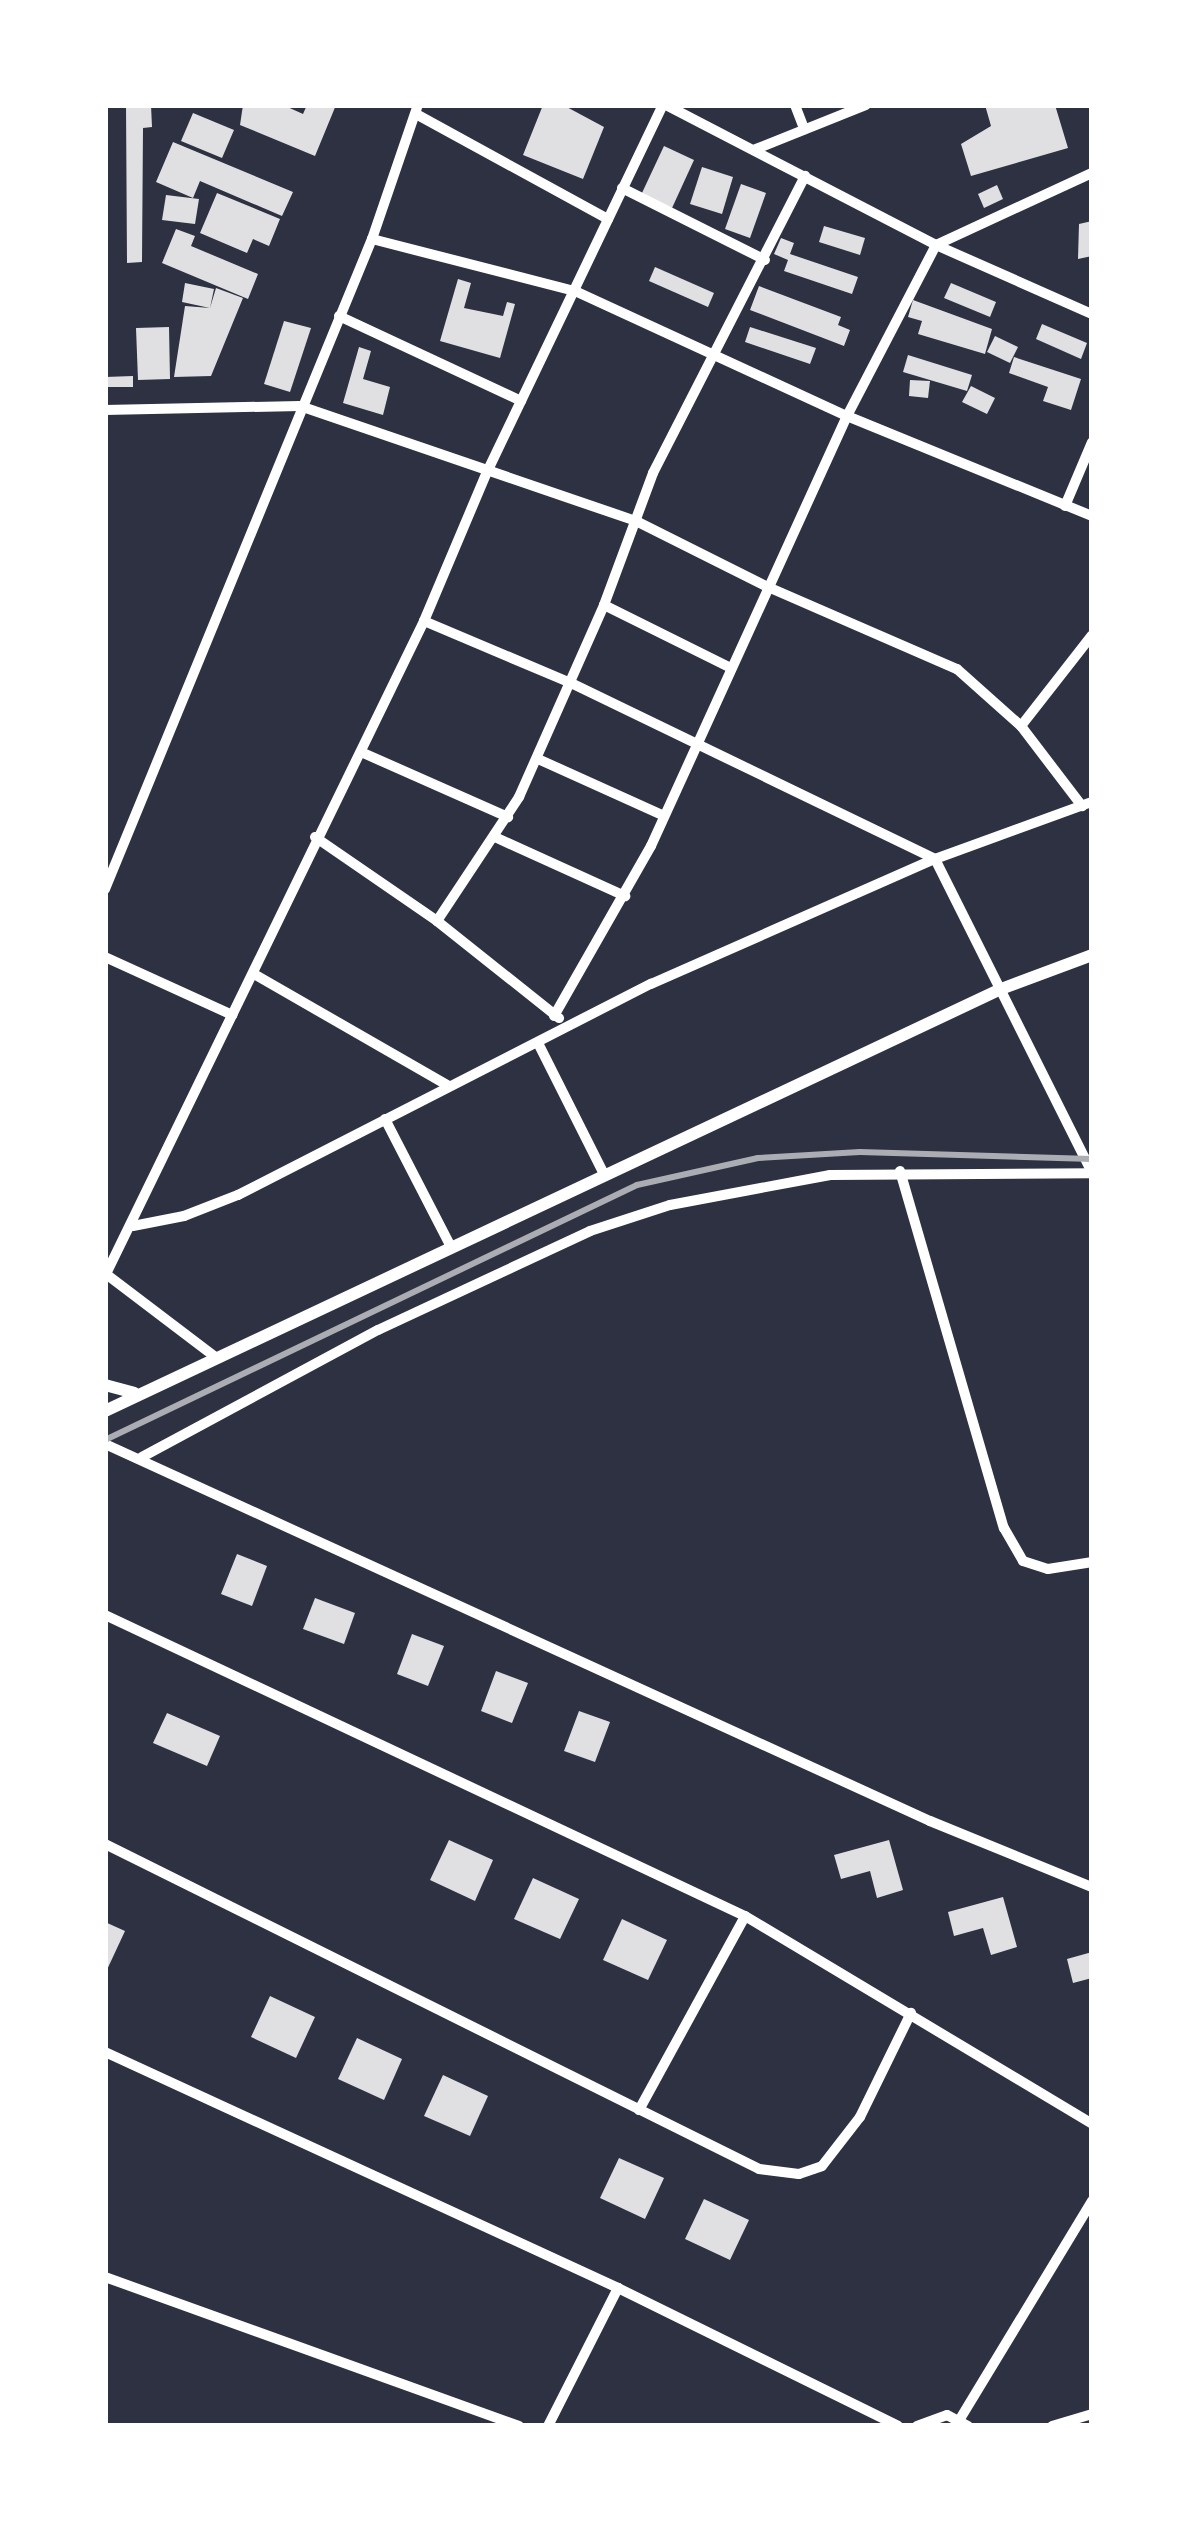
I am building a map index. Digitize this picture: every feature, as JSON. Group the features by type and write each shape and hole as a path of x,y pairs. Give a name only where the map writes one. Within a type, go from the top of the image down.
{"street":[{"path":"214,1356 106,1275 254,974 315,837 424,621 487,472 665,105 936,245 1092,314"},
{"path":"795,105 804,129"},
{"path":"756,149 866,105"},
{"path":"105,889 300,406 372,239 417,110 608,219"},
{"path":"554,1016 624,896 664,816 847,416 936,245 1092,173"},
{"path":"437,920 498,838 538,759 638,522 653,473 765,260 804,176"},
{"path":"622,188 765,260"},
{"path":"372,239 575,291 716,352 847,416 1092,516"},
{"path":"339,316 521,401"},
{"path":"105,410 300,406 638,522 768,587 957,668 1021,726 1087,804 935,859 568,1025 238,1195 184,1216 133,1226"},
{"path":"1065,506 1092,442"},
{"path":"604,605 732,668"},
{"path":"142,1457 271,1382 590,1231 752,1185 900,1172 1092,1173 1086,1146 935,859 571,682 424,621"},
{"path":"1021,726 1092,634"},
{"path":"361,752 508,817"},
{"path":"538,759 664,816"},
{"path":"315,837 437,920 568,1025"},
{"path":"498,838 624,896"},
{"path":"105,1411 134,1393 1001,989 1092,955"},
{"path":"105,958 232,1015"},
{"path":"254,974 447,1085"},
{"path":"538,1043 604,1174"},
{"path":"385,1119 450,1246"},
{"path":"900,1172 1004,1528 1023,1561 1048,1569 1092,1562"},
{"path":"105,1386 134,1393"},
{"path":"105,1444 142,1457 431,1596 1092,1887"},
{"path":"105,1615 745,1916 911,2012 1092,2124"},
{"path":"105,1844 758,2169 800,2174 822,2166 860,2117 911,2012"},
{"path":"639,2110 745,1916"},
{"path":"105,2052 618,2288 898,2426"},
{"path":"918,2426 933,2416 964,2422 1092,2201"},
{"path":"105,2277 519,2426"},
{"path":"548,2426 618,2288"},
{"path":"1052,2426 1092,2414"}],"building":[{"path":"126,105 151,105 152,127 143,128 142,262 127,263"},
{"path":"243,105 283,105 303,114 307,105 336,105 315,156 240,125"},
{"path":"543,105 563,105 604,127 583,179 523,155"},
{"path":"985,105 1055,105 1068,148 971,176 961,144 991,126"},
{"path":"193,113 234,130 222,158 181,141"},
{"path":"173,142 293,192 282,216 200,181 193,198 156,182"},
{"path":"664,146 694,160 672,208 641,195"},
{"path":"702,167 733,177 722,214 690,204"},
{"path":"741,184 766,193 750,238 725,229"},
{"path":"997,185 1003,199 984,208 978,194"},
{"path":"217,193 280,219 269,246 253,239 247,253 200,233"},
{"path":"166,195 199,199 195,224 162,220"},
{"path":"1092,221 1092,256 1078,259 1079,224"},
{"path":"824,226 865,238 860,255 819,242"},
{"path":"176,229 195,236 191,246 258,274 248,299 162,263"},
{"path":"781,238 794,243 790,254 858,277 852,294 784,271 788,260 774,254"},
{"path":"655,267 714,293 708,307 649,281"},
{"path":"458,279 471,283 464,308 503,316 507,302 515,304 500,358 440,341"},
{"path":"185,283 214,289 210,308 182,302"},
{"path":"951,283 996,302 990,317 944,298"},
{"path":"759,286 841,317 838,325 850,330 844,346 750,310"},
{"path":"216,288 243,298 211,376 174,377 185,306 210,308"},
{"path":"913,300 992,329 985,354 918,334 922,321 908,317"},
{"path":"284,321 311,328 290,392 264,384"},
{"path":"1042,324 1087,343 1081,359 1036,339"},
{"path":"169,327 170,379 138,380 136,328"},
{"path":"750,327 816,348 810,364 745,342"},
{"path":"995,336 1018,347 1010,363 987,352"},
{"path":"359,347 371,351 363,379 390,387 383,415 343,403"},
{"path":"908,355 972,375 967,391 903,372"},
{"path":"1014,357 1081,379 1071,410 1043,401 1048,387 1009,373"},
{"path":"133,376 133,387 105,387 105,377"},
{"path":"910,380 930,381 928,398 909,396"},
{"path":"971,386 995,398 987,414 962,402"},
{"path":"237,1554 267,1566 252,1606 221,1594"},
{"path":"315,1598 355,1613 344,1644 303,1629"},
{"path":"412,1634 444,1646 428,1686 397,1674"},
{"path":"496,1671 528,1683 512,1723 481,1711"},
{"path":"579,1711 610,1722 595,1762 564,1751"},
{"path":"167,1713 220,1736 207,1766 153,1743"},
{"path":"449,1840 493,1860 475,1901 430,1880"},
{"path":"889,1840 903,1890 877,1898 870,1871 841,1879 834,1855"},
{"path":"533,1878 579,1899 560,1939 514,1919"},
{"path":"1003,1897 1017,1947 991,1955 983,1928 954,1936 948,1912"},
{"path":"622,1919 667,1940 648,1980 603,1960"},
{"path":"105,1922 125,1931 105,1974"},
{"path":"1092,1952 1092,1978 1073,1983 1067,1959"},
{"path":"270,1996 315,2017 296,2058 251,2037"},
{"path":"357,2038 402,2059 384,2100 338,2079"},
{"path":"443,2075 488,2096 470,2136 424,2116"},
{"path":"619,2158 664,2178 645,2219 600,2198"},
{"path":"704,2199 749,2220 730,2260 685,2239"}],"railway":[{"path":"105,1440 637,1185 758,1158 860,1152 1092,1159"}]}
